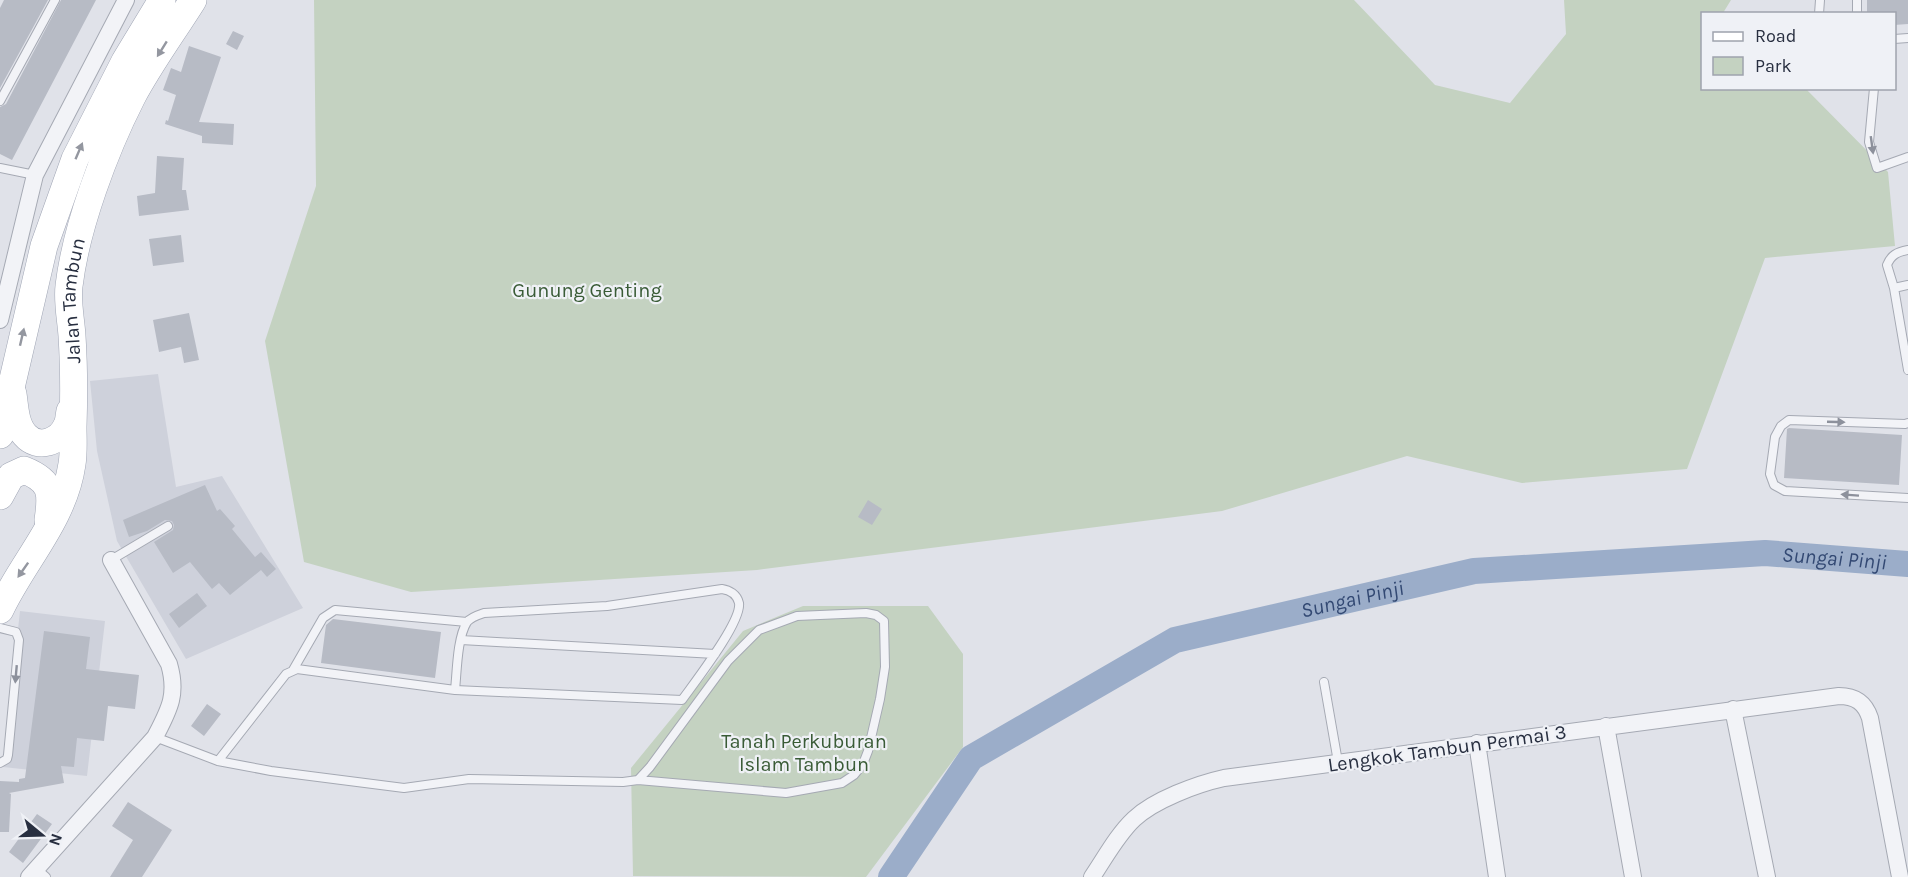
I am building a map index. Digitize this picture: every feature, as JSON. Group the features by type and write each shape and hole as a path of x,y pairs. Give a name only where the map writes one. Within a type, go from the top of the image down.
{"main road":[{"name":"Jalan Tambun","path":"0,435 44,246 75,159 125,61 162,0"},
{"name":"Jalan Tambun","path":"0,610 12,585 38,548 63,499 72,464 74,392 69,288 80,235 96,182 114,134 133,95 193,0"},
{"path":"12,382 17,421 24,434 32,441 45,444 57,440 67,426 74,392"},
{"path":"0,496 11,476 24,470 38,475 47,485 51,499 46,533"}],"street":[{"path":"0,320 35,175 126,0"},
{"path":"37,874 154,737 168,712 174,695 169,664 111,560"},
{"name":"Lengkok Tambun Permai 3","path":"1092,877 1134,819 1202,783 1477,743 1839,696 1856,698 1863,703 1870,718 1900,877"},
{"path":"1733,709 1767,877"},
{"path":"1606,726 1633,877"},
{"path":"1477,743 1494,877"}],"lane":[{"path":"0,101 55,0"},
{"path":"1874,90 1869,142 1877,168 1908,158"},
{"path":"0,168 35,175"},
{"path":"1908,249 1899,251 1890,257 1887,265 1894,288 1908,369"},
{"path":"1894,288 1908,285"},
{"path":"1908,423 1789,420 1781,426 1775,437 1770,474 1774,485 1785,491 1908,498"},
{"path":"111,560 168,526"},
{"path":"218,761 286,674 293,670 301,669 455,690 682,700 715,654 738,613 739,602 729,590 722,589 607,606 484,613 467,622 461,640 455,690"},
{"path":"293,670 323,618 335,609 467,622"},
{"path":"154,737 218,761 271,771 404,788 469,779 623,782 638,780 786,794 842,783 854,775 863,764 880,699 885,668 884,621 876,615 866,613 797,616 759,630 728,661 660,755 638,780"},
{"path":"0,628 16,632 19,640 8,755 4,762 0,763"},
{"path":"461,640 715,654"},
{"path":"1324,682 1338,762"}],"shaded area":[{"path":"158,374 176,487 222,476 303,608 186,659 117,541 97,451 90,381"},
{"path":"20,611 105,621 87,776 3,767"}],"green space":[{"name":"Gunung Genting","path":"314,0 1354,0 1435,85 1510,103 1566,34 1564,0 1731,0 1724,12 1701,12 1701,90 1807,90 1888,172 1895,246 1765,258 1687,469 1522,483 1407,456 1222,511 757,570 411,592 304,562 265,341 316,186"},
{"name":"Tanah Perkuburan Islam Tambun","path":"803,606 928,606 963,654 963,747 866,877 633,876 631,768 743,631"}],"building":[{"path":"4,0 48,0 0,88 0,8"},
{"path":"61,0 96,0 12,160 0,154 0,107 6,104"},
{"path":"1867,0 1908,0 1908,24 1896,25 1896,12 1867,12"},
{"path":"233,31 244,36 237,50 226,44"},
{"path":"189,46 221,57 199,122 234,124 233,145 202,143 202,136 165,124 176,95 163,90 171,68 181,72"},
{"path":"157,156 184,158 182,190 186,190 189,210 139,216 137,196 155,193"},
{"path":"181,235 184,262 153,266 149,239"},
{"path":"189,313 199,360 184,363 181,347 159,352 153,320"},
{"path":"1787,429 1902,435 1899,485 1784,478"},
{"path":"205,485 217,511 220,509 235,526 232,529 255,557 261,552 276,569 267,577 261,570 230,595 219,583 212,589 190,562 173,573 154,542 173,530 172,521 165,520 147,531 129,537 123,520"},
{"path":"868,500 882,509 872,525 858,517"},
{"path":"197,593 207,606 179,628 169,614"},
{"path":"333,619 441,632 435,678 321,663 326,625"},
{"path":"44,631 90,637 86,669 139,675 135,709 108,706 104,741 77,738 74,767 61,766 64,783 9,793 11,794 9,832 0,832 0,781 19,782 19,779 25,778"},
{"path":"207,704 221,714 204,736 191,726"},
{"path":"128,802 172,830 142,877 110,877 133,840 112,826"},
{"path":"37,814 52,824 23,863 9,852"}],"waterway":[{"name":"Sungai Pinji","path":"891,877 971,758 1175,640 1474,571 1765,553 1908,564"}]}
